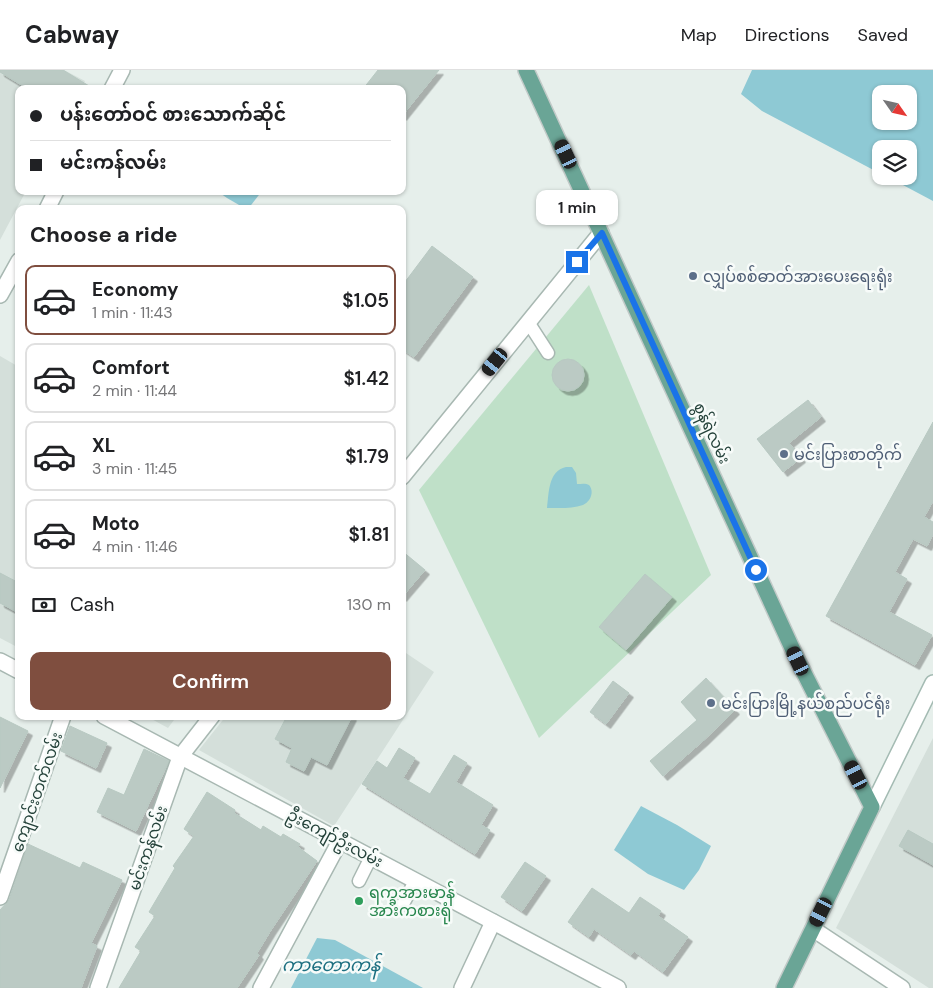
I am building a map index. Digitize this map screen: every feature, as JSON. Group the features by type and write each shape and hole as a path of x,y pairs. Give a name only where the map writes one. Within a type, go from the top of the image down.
{"main road":[{"name":"စွန်ရဲလမ်း","path":"526,70 798,661 872,807"},
{"path":"784,988 872,807"}],"street":[{"path":"114,85 122,70"},
{"path":"406,473 602,233"},
{"path":"0,295 15,268"},
{"path":"0,661 15,669"},
{"path":"872,807 933,683"},
{"name":"ကျောင်းတက်လမ်း","path":"0,897 62,720"},
{"name":"ဦးကျော်ဦးလမ်း","path":"111,720 618,988"},
{"name":"မင်းကန်လမ်း","path":"98,988 180,757 209,720"},
{"path":"261,988 340,841"},
{"path":"462,988 493,922"},
{"path":"812,929 902,988"}],"lane":[{"path":"528,322 548,353"},
{"path":"359,881 371,857"},
{"path":"403,904 416,881"}],"shaded area":[{"path":"0,70 64,70 85,81 83,85 15,85 15,195 24,195 19,205 15,205 15,212 0,240"},
{"path":"0,356 15,365 15,646 0,638"},
{"path":"406,653 434,672 406,715"},
{"path":"153,720 174,720 168,728"},
{"path":"223,720 403,720 334,826 199,750"},
{"path":"933,738 933,988 929,988 836,928"}],"green space":[{"path":"589,285 711,575 539,738 419,490"}],"water":[{"path":"752,70 933,70 933,201 903,185 917,185 917,140 872,140 872,169 762,111 741,94"},
{"path":"223,195 259,195 251,205 239,205"},
{"path":"572,467 576,473 577,484 589,485 592,491 591,497 586,504 579,506 547,508 550,483 560,469"},
{"path":"641,806 711,846 699,870 684,890 648,874 614,850"},
{"name":"ကာတောကန်","path":"317,938 335,940 423,988 291,988"}],"building":[{"path":"0,70 63,70 87,85 21,85 0,72"},
{"path":"378,70 439,70 406,111 406,85 366,85"},
{"path":"432,246 473,277 414,357 406,352 406,281"},
{"path":"568,359 574,360 579,364 583,369 583,381 579,386 574,390 568,391 562,390 557,386 553,381 552,375 553,369 557,364 562,360"},
{"path":"808,400 821,417 789,443 801,458 783,472 757,439"},
{"path":"933,422 933,501 924,517 933,522 933,534 927,546 913,539 895,572 907,579 889,612 932,635 915,665 826,616"},
{"path":"406,554 425,570 406,592"},
{"path":"0,573 15,581 15,611 0,603"},
{"path":"645,574 672,597 626,650 599,627"},
{"path":"706,678 735,710 663,776 650,761 697,720 681,702"},
{"path":"613,681 629,693 606,724 590,712"},
{"path":"0,717 28,731 0,788"},
{"path":"285,720 350,720 327,765 311,757 304,771 286,762 292,748 275,739"},
{"path":"70,726 107,743 96,768 61,751"},
{"path":"399,748 415,758 403,778 430,794 454,755 467,763 456,782 493,805 481,825 490,830 475,854 362,784 377,761 387,768"},
{"path":"144,749 169,761 136,831 97,812 108,788 124,795"},
{"path":"207,792 235,810 234,813 261,830 263,826 281,837 283,834 300,844 298,847 317,861 271,930 257,953 259,955 237,988 119,988 141,951 135,947 155,916 149,912 175,868 173,866 194,836 184,829"},
{"path":"908,830 933,844 933,865 899,846"},
{"path":"28,844 80,868 83,862 122,880 91,943 97,946 81,988 0,988 0,910 9,900"},
{"path":"525,862 546,876 522,911 501,897"},
{"path":"592,888 629,913 640,897 661,911 658,916 688,937 663,972 634,951 631,955 594,929 589,937 568,922"}],"place":[{"name":"လျှပ်စစ်ဓာတ်အားပေးရေးရုံး","path":"693,276"},
{"name":"မင်းပြားစာတိုက်","path":"784,454"},
{"name":"မင်းပြားမြို့နယ်စည်ပင်ရုံး","path":"711,703"},
{"name":"ရက္ခအားမာန် အားကစားရုံ","path":"359,901"}],"route":[{"path":"577,262 602,233 756,570"}]}
